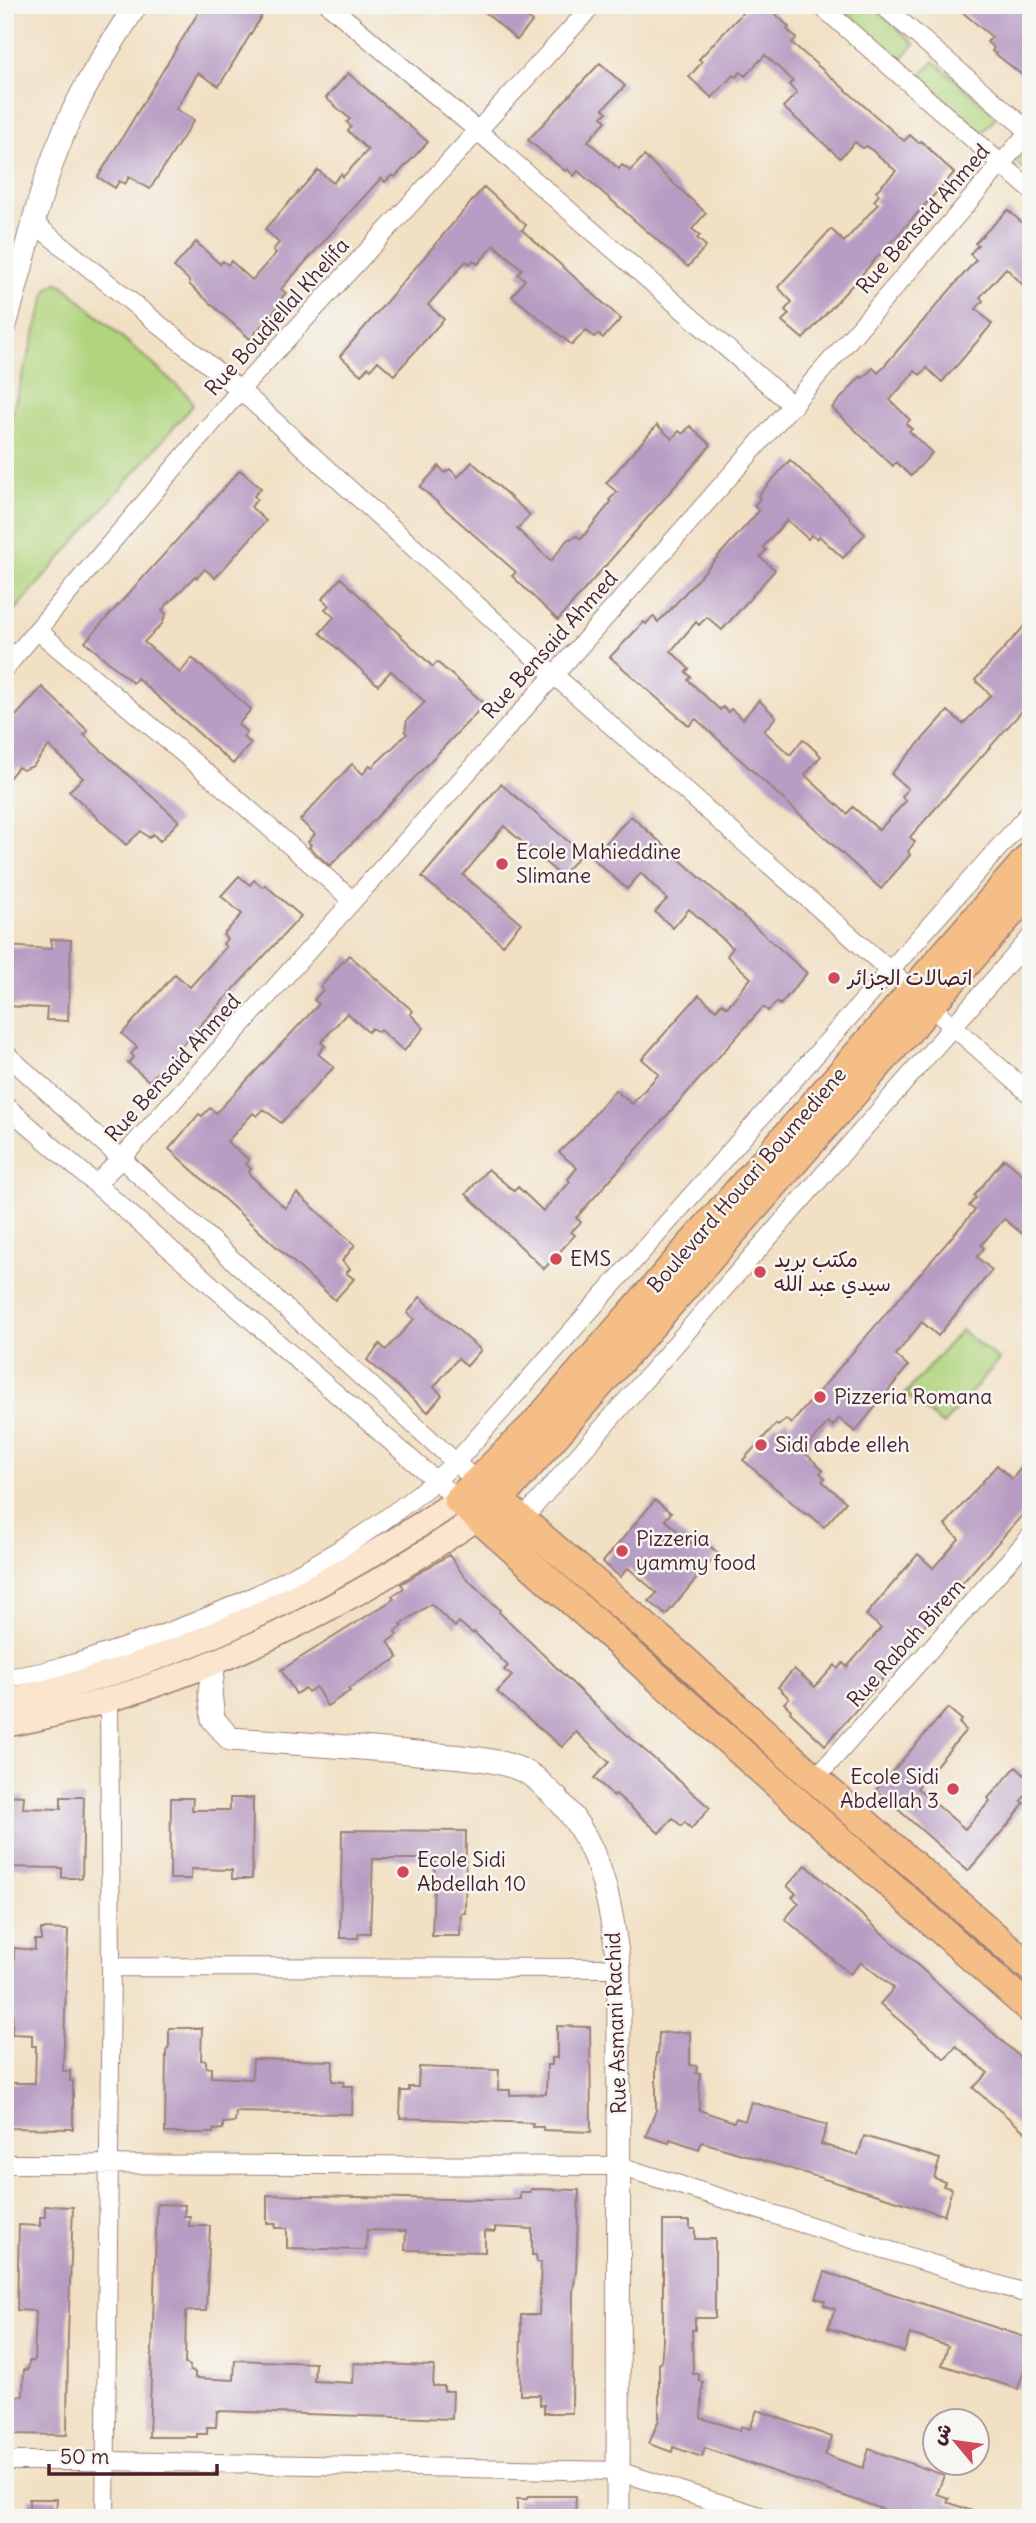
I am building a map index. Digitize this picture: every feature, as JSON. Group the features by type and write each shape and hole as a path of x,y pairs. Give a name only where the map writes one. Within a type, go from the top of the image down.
{"main road":[{"name":"Boulevard Houari Boumediene","path":"478,1500 921,996 1031,855"},
{"name":"Boulevard Houari Boumediene","path":"921,996 1031,890"},
{"path":"478,1500 522,1520 682,1658 815,1780 1031,1968"},
{"path":"5,1725 109,1699 214,1662 270,1638 356,1595 429,1551 478,1500"},
{"path":"5,1701 62,1688 152,1659 259,1616 478,1500"},
{"path":"478,1500 1031,2010"}],"street":[{"path":"5,325 56,151 87,83 136,5"},
{"path":"329,5 478,131 793,407"},
{"name":"Rue Boudjellal Khelifa","path":"5,668 240,390 593,5"},
{"path":"820,5 1031,190"},
{"path":"882,5 1030,131"},
{"name":"Rue Bensaid Ahmed","path":"96,1184 353,901 793,407 1030,131"},
{"path":"35,224 240,390 554,674 1031,1095"},
{"path":"37,630 353,901"},
{"path":"5,1678 78,1662 136,1644 196,1622 267,1590 331,1555 436,1481 456,1462 1031,811"},
{"path":"522,1520 1031,937"},
{"path":"5,1053 456,1462 478,1500"},
{"path":"5,1105 436,1481 478,1500"},
{"name":"Rue Rabah Birem","path":"815,1780 1031,1536"},
{"path":"1016,1553 1031,1565"},
{"name":"Rue Asmani Rachid","path":"214,1662 210,1692 213,1719 230,1739 468,1758 531,1774 561,1801 598,1860 611,1907 619,1968 618,2518"},
{"path":"105,2518 111,1967 109,1699"},
{"path":"111,1967 619,1968"},
{"path":"5,2164 619,2166 1031,2295"},
{"path":"5,2461 618,2471 766,2518"}],"green space":[{"path":"838,5 871,5 915,44 900,60"},
{"path":"934,61 997,116 982,133 919,78"},
{"path":"1023,139 1031,146 1031,176 1008,155"},
{"path":"57,283 63,285 183,391 193,405 5,622 5,437 48,288"},
{"path":"961,1330 999,1360 943,1425 905,1394"}],"building":[{"path":"203,5 253,5 264,12 219,86 198,73 176,109 194,120 150,189 129,177 125,184 119,181 115,188 98,177"},
{"path":"477,5 532,5 524,14 532,22 517,40"},
{"path":"750,5 766,5 789,27 787,29 796,38 792,43 904,141 910,135 919,143 921,141 954,173 803,339 782,321 789,314 785,310 792,302 778,287 831,229 844,242 878,204 874,201 879,195 876,191 896,171 867,146 863,148 855,142 840,158 783,107 797,93 789,85 793,81 765,55 745,76 741,72 736,77 733,75 712,98 689,77 702,62 699,59"},
{"path":"954,5 1031,5 1031,82 992,51 994,48 987,42 992,37"},
{"path":"600,63 625,86 603,109 607,112 602,117 606,121 588,141 619,169 622,165 630,171 644,156 706,213 692,229 700,235 697,238 706,246 688,267 578,171 574,176 567,169 565,171 528,140"},
{"path":"348,73 428,142 395,177 392,175 385,182 381,178 281,289 286,293 279,301 281,303 250,339 174,267 196,242 220,264 223,261 228,265 231,261 252,280 276,253 273,250 279,243 265,229 318,170 333,183 341,174 343,177 368,150 348,131 351,127 347,122 350,119 326,98"},
{"path":"484,187 526,225 522,230 621,319 603,338 598,334 594,337 586,330 572,345 512,296 525,280 518,274 522,269 494,245 478,264 473,260 470,264 466,261 428,305 444,319 394,375 378,361 361,375 340,356"},
{"path":"1008,210 1031,231 1031,293 1006,268 980,297 983,301 976,309 992,324 959,363 942,382 927,368 920,375 915,371 890,400 910,420 906,424 912,429 909,431 932,453 911,476 896,462 893,466 832,408 861,376 863,378 873,368 878,373 976,260 970,254 978,245 975,243"},
{"path":"657,425 672,439 679,431 683,434 690,426 711,445 558,620 512,576 516,572 420,487 439,466 445,473 450,469 458,477 472,462 530,515 517,529 551,561 567,540 577,536 581,539 611,502 609,500 617,492 606,483"},
{"path":"790,460 850,516 865,534 843,558 819,536 817,539 811,535 808,539 787,520 763,547 766,550 760,557 775,570 722,630 707,617 699,625 696,622 671,651 689,669 686,672 691,677 688,680 720,710 723,707 728,712 731,709 743,719 759,700 776,717 764,731 790,755 803,739 821,756 805,775 847,814 853,807 879,830 906,801 902,797 908,789 891,774 948,711 963,724 991,695 975,680 1031,619 1031,701 910,837 915,842 908,851 910,855 881,889 696,719 689,726 610,657 644,622 646,624 653,616 658,622 669,611 759,511 754,506 760,499 758,496"},
{"path":"240,470 261,488 254,496 257,499 251,507 266,521 215,578 205,569 197,578 195,576 162,610 166,614 162,624 144,642 180,673 192,658 251,709 238,725 247,732 243,737 251,743 233,764 137,678 133,683 85,642"},
{"path":"341,578 433,667 437,662 485,704 330,866 309,847 311,845 308,842 315,834 300,820 352,764 363,774 407,734 407,720 425,702 391,671 378,685 320,633 334,617 325,609 329,605 322,599"},
{"path":"42,687 88,731 84,735 179,821 160,841 153,834 149,838 141,831 126,845 69,791 83,778 49,746 33,766 23,770 18,767 5,783 5,728"},
{"name":"Ecole Mahieddine Slimane","path":"501,784 582,853 561,876 504,826 463,875 521,923 503,945 422,877"},
{"path":"631,816 807,973 780,1005 777,1002 768,1011 763,1007 576,1218 581,1222 571,1232 575,1235 544,1269 466,1194 488,1169 514,1191 518,1187 543,1211 570,1182 568,1179 577,1168 559,1152 579,1133 615,1090 632,1104 659,1074 642,1059 681,1015 699,995 716,1010 722,1003 727,1007 751,978 727,956 733,948 689,909 673,928 655,912 667,899 641,873 627,889 592,858"},
{"path":"239,876 250,885 254,880 262,887 265,885 301,916 149,1081 128,1063 134,1057 131,1054 137,1047 122,1034 175,974 190,987 226,947 223,944 227,939 223,935 242,914 221,896"},
{"path":"51,939 71,940 68,1021 46,1020 47,1008 5,1006 5,946 51,949"},
{"path":"349,955 413,1011 410,1014 424,1028 404,1051 380,1030 378,1032 372,1028 368,1032 347,1013 321,1042 325,1046 318,1054 334,1067 281,1123 264,1109 257,1116 253,1113 227,1142 249,1160 246,1164 251,1169 248,1173 285,1208 297,1193 355,1245 342,1261 350,1269 346,1273 354,1279 335,1300 169,1149 199,1114 202,1116 210,1108 216,1113 319,1004 314,1000 323,990 320,987"},
{"path":"1004,1159 1031,1181 1031,1241 1004,1219 981,1245 984,1248 977,1257 992,1270 938,1336 922,1322 896,1355 908,1366 855,1432 839,1418 833,1426 828,1422 804,1452 823,1470 820,1473 825,1478 822,1481 846,1502 824,1527 743,1460 776,1424 778,1426 786,1419 791,1424 975,1210 969,1206 976,1198 974,1196"},
{"path":"420,1297 481,1350 467,1366 458,1358 434,1387 442,1395 428,1412 367,1360 380,1344 386,1350 414,1319 407,1313"},
{"path":"1031,1456 1031,1505 892,1663 879,1684 825,1745 790,1712 784,1703 789,1698 778,1687 794,1669 815,1687 835,1665 838,1669 843,1663 847,1667 881,1628 866,1615 918,1554 933,1568 959,1539 945,1525 997,1465 1012,1479"},
{"path":"655,1500 671,1513 665,1520 696,1547 702,1540 718,1553 666,1615 649,1601 657,1593 628,1568 620,1577 603,1562"},
{"path":"449,1555 464,1576 500,1610 499,1612 608,1718 710,1808 691,1829 685,1822 681,1826 673,1818 659,1833 616,1794 614,1796 594,1778 609,1762 576,1732 562,1747 497,1692 512,1676 504,1670 508,1666 474,1632 473,1634 459,1622 455,1627 431,1604 401,1624 403,1626 395,1631 397,1635 388,1641 398,1658 348,1689 350,1691 327,1706 316,1687 308,1692 305,1688 296,1694 281,1670 394,1599 392,1596 404,1588 401,1584"},
{"name":"Ecole Sidi Abdellah 3","path":"948,1708 962,1720 959,1723 966,1730 917,1788 965,1829 1016,1767 1031,1781 1031,1788 1021,1801 1024,1803 968,1871 876,1790"},
{"path":"5,1795 24,1796 23,1808 61,1809 61,1797 84,1797 82,1878 62,1878 62,1868 5,1867"},
{"path":"171,1798 193,1798 192,1810 230,1810 230,1798 253,1798 252,1879 232,1879 232,1870 191,1869 191,1879 170,1879"},
{"name":"Ecole Sidi Abdellah 10","path":"342,1830 466,1831 465,1913 461,1913 460,1936 432,1936 435,1859 373,1859 370,1933 359,1933 358,1938 340,1938"},
{"path":"806,1865 1031,2067 1031,2137 973,2088 988,2073 956,2046 945,2059 880,2004 894,1988 861,1962 850,1974 785,1919 799,1903 792,1897 796,1893 787,1886"},
{"path":"41,1929 68,1930 63,2071 70,2071 70,2081 73,2081 73,2129 5,2128 5,2088 8,2088 8,2083 35,2083 36,2046 32,2046 32,2035 12,2034 14,1948 35,1950 35,1940 41,1940"},
{"path":"557,2026 590,2027 591,2132 543,2130 543,2127 532,2127 533,2123 400,2118 401,2091 418,2087 419,2067 499,2070 498,2090 510,2090 510,2095 546,2094 547,2065 552,2065 552,2058 557,2058"},
{"path":"169,2028 202,2028 201,2060 206,2061 206,2067 211,2068 211,2077 252,2079 253,2059 333,2061 332,2081 344,2082 343,2086 353,2086 352,2114 236,2112 235,2122 223,2123 223,2129 213,2130 213,2133 165,2133"},
{"path":"690,2032 690,2065 697,2066 696,2073 700,2073 699,2110 734,2122 736,2118 745,2121 751,2102 827,2125 821,2144 858,2155 864,2136 940,2159 934,2178 945,2182 943,2186 952,2189 944,2215 702,2142 699,2149 670,2139 669,2143 646,2136 656,2110 656,2054 659,2033"},
{"path":"531,2189 579,2190 573,2291 572,2413 544,2413 544,2405 540,2405 540,2395 520,2395 521,2315 539,2315 541,2262 537,2262 536,2255 532,2255 532,2229 495,2227 495,2232 485,2231 485,2252 405,2250 406,2231 367,2230 366,2250 287,2248 287,2228 275,2228 276,2223 267,2223 267,2195 494,2200 520,2199 520,2192 530,2192"},
{"path":"157,2204 185,2205 184,2216 190,2216 189,2226 210,2226 206,2311 186,2311 185,2364 189,2365 190,2371 195,2372 195,2378 234,2380 235,2360 315,2363 314,2381 353,2383 354,2363 434,2366 433,2386 444,2386 444,2391 453,2391 452,2419 217,2411 216,2427 207,2427 207,2434 197,2434 197,2437 149,2437"},
{"path":"45,2206 73,2207 67,2435 10,2434 10,2425 5,2425 5,2396 23,2396 24,2369 28,2370 29,2361 34,2361 36,2311 17,2310 19,2225 40,2226 40,2217 45,2217"},
{"path":"663,2221 690,2221 690,2229 695,2229 695,2239 715,2239 715,2318 695,2318 695,2330 692,2330 693,2374 699,2374 699,2381 703,2382 701,2418 740,2430 741,2426 750,2429 757,2410 832,2437 825,2455 863,2468 869,2449 920,2467 920,2478 943,2478 937,2494 949,2498 947,2502 983,2515 982,2518 908,2518 705,2448 702,2457 673,2447 672,2452 649,2444 659,2419 659,2363 663,2341"},
{"path":"825,2272 1031,2339 1031,2372 1024,2370 1018,2389 942,2365 948,2346 910,2334 904,2352 828,2328 835,2309 816,2298"},
{"path":"528,2496 576,2496 575,2518 517,2518 517,2499 527,2499"},
{"path":"29,2499 57,2499 56,2518 29,2518"}],"place":[{"name":"Ecole Mahieddine Slimane","path":"502,864"},
{"name":"اتصالات الجزائر","path":"834,978"},
{"name":"EMS","path":"556,1259"},
{"name":"مكتب بريد سيدي عبد الله","path":"760,1272"},
{"name":"Pizzeria Romana","path":"820,1397"},
{"name":"Sidi abde elleh","path":"761,1445"},
{"name":"Pizzeria yammy food","path":"622,1551"},
{"name":"Ecole Sidi Abdellah 3","path":"953,1789"},
{"name":"Ecole Sidi Abdellah 10","path":"403,1872"}]}
